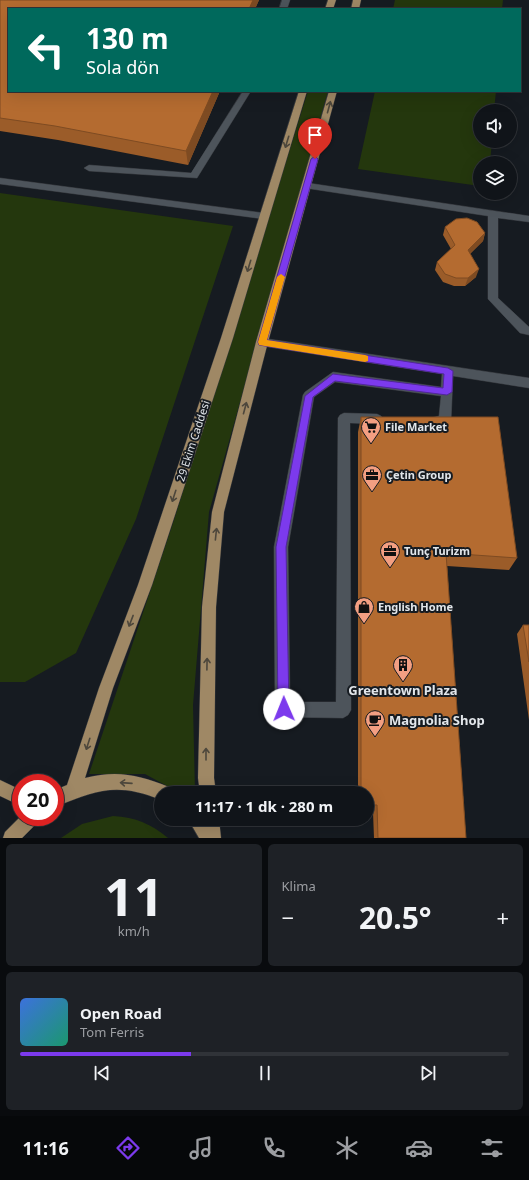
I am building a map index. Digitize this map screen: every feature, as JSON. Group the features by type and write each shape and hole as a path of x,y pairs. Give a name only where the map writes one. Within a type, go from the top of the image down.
{"main road":[{"name":"29 Ekim Caddesi","path":"74,789 106,688 150,570 227,338 303,92"},
{"path":"207,786 206,770 209,607 218,512 262,342 308,186 333,92"},
{"path":"64,794 74,789 107,781 139,784 154,790"},
{"path":"0,788 12,794"},
{"path":"11,838 22,826"},
{"path":"200,826 208,838"},
{"path":"212,826 213,838"}],"street":[{"path":"89,168 194,176 246,92"},
{"path":"0,181 264,216"},
{"path":"308,186 529,219"},
{"path":"493,214 493,298 524,330 529,331"},
{"path":"262,342 529,383"},
{"path":"422,421 445,421 448,371"},
{"path":"391,420 344,418 343,710 284,709 281,547 309,396 333,377 447,392"}],"green space":[{"path":"395,0 503,0 502,8 393,8"},
{"path":"308,92 328,92 209,512 193,705 195,786 167,786 145,774 89,774 174,520"},
{"path":"375,92 496,92 495,104 473,104 473,148 491,148 491,156 473,156 473,185 358,169"},
{"path":"0,193 233,226 136,519 76,653 25,682 0,682"},
{"path":"113,816 143,822 168,838 61,838 82,824"}],"building":[{"path":"0,0 253,0 249,8 8,8 8,92 213,92 186,151 55,126 0,118"},
{"path":"467,218 477,222 485,233 468,250 479,269 468,278 456,278 445,274 437,262 455,245 445,227 456,219"},
{"name":"Greentown Plaza","path":"361,417 498,417 517,558 446,553 466,838 378,838 377,805 374,805 374,786 361,786"},
{"path":"523,625 529,625 529,662"}],"slow traffic":[{"path":"281,277 262,342 365,359"}],"place":[{"name":"File Market","path":"371,444"},
{"name":"Çetin Group","path":"372,492"},
{"name":"Tunç Turizm","path":"390,568"},
{"name":"English Home","path":"364,624"},
{"name":"Greentown Plaza","path":"403,682"},
{"name":"Magnolia Shop","path":"375,737"}],"route":[{"path":"284,709 281,547 309,396 333,377 447,392 448,371 262,342 315,159"}]}
